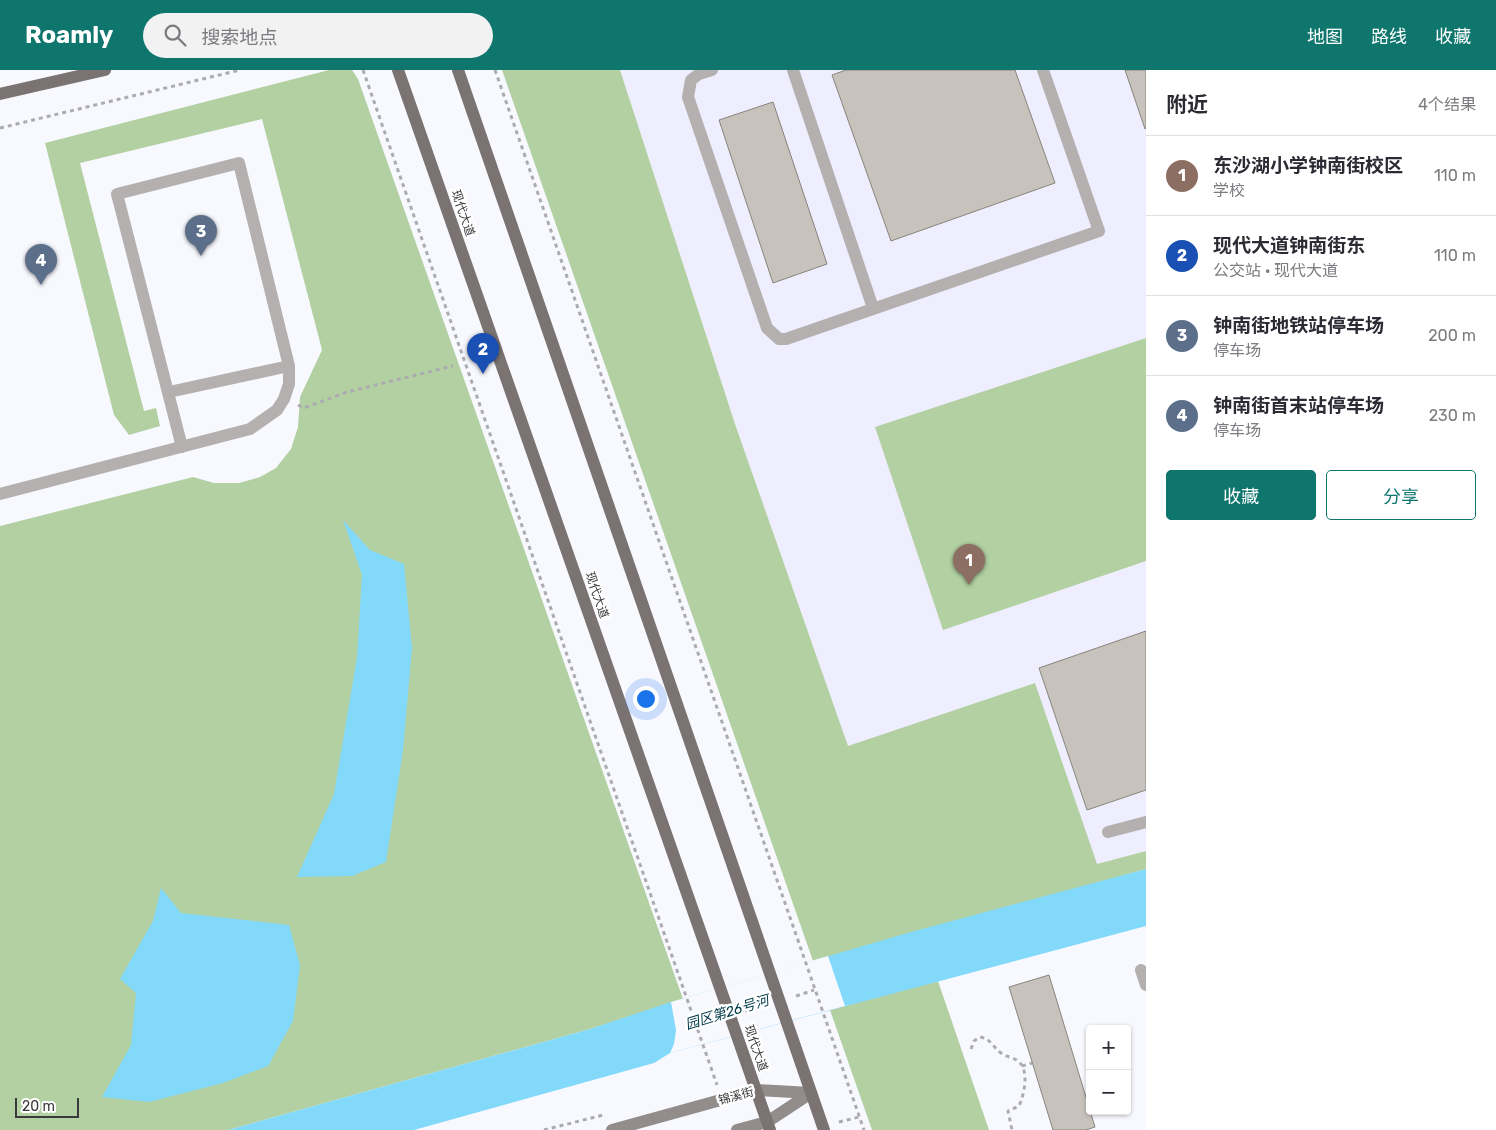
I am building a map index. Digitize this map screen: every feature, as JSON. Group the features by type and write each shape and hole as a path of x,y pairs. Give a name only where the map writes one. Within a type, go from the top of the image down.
{"main road":[{"path":"0,94 105,70"},
{"name":"现代大道","path":"398,70 757,1090 768,1126"},
{"path":"458,70 824,1130"},
{"name":"锦溪街","path":"612,1130 757,1090 811,1093"},
{"path":"737,1130 768,1126 811,1093"}],"street":[{"path":"712,70 699,74 691,80 688,97 766,328 779,339 786,339 1099,231 1043,70"},
{"path":"793,70 873,308"},
{"path":"0,494 182,447 250,429 277,410 284,399 289,384 289,366 239,163 117,194 182,447"},
{"path":"169,392 289,366"},
{"path":"1108,832 1146,822"},
{"path":"1141,970 1146,986"}],"path":[{"path":"0,128 240,70"},
{"path":"363,70 703,1044"},
{"path":"495,70 804,963 864,1130"},
{"path":"284,399 304,408 348,392 453,366"},
{"path":"697,1025 814,990"},
{"path":"971,1049 974,1041 980,1037 987,1038 1002,1054 1017,1060 1022,1066 1025,1081 1021,1101 1019,1106 1008,1111 1012,1130"},
{"path":"1022,1066 1032,1063"}],"shaded area":[{"path":"620,70 1146,70 1146,851 1097,864 848,747 735,424"}],"green space":[{"path":"329,70 352,70 358,79 683,999 590,1029 228,1130 0,1130 0,526 193,477 214,483 239,483 260,477 276,468 291,449 298,427 300,397 322,350 262,119 80,163 144,411 156,408 160,426 129,435 114,415 45,143"},
{"path":"502,70 620,70 735,424 848,746 1035,683 1097,864 1146,851 1146,869 813,961"},
{"path":"1146,338 1146,561 943,630 875,427"},
{"path":"938,981 989,1130 872,1130 830,1010"}],"water":[{"path":"343,520 370,550 404,564 412,648 403,750 386,862 352,876 297,877 334,794 357,657 362,575"},
{"name":"园区第26号河","path":"1146,869 1146,926 670,1053 654,1063 414,1130 228,1130 590,1029 671,1002 911,932"},
{"path":"161,888 181,913 289,925 300,965 293,1021 268,1066 223,1083 149,1102 102,1097 131,1045 136,993 120,979 153,921"}],"pier":[{"path":"828,956 845,1006 670,1053 674,1044 676,1030 671,1002"}],"building":[{"path":"846,70 1015,70 1055,183 891,241 832,75"},
{"path":"1125,70 1146,70 1145,129"},
{"path":"773,102 827,264 773,283 719,120"},
{"path":"1146,631 1146,790 1087,810 1039,668"},
{"path":"1049,975 1086,1097 1086,1115 1091,1115 1095,1127 1086,1130 1053,1130 1009,987"}],"place":[{"name":"钟南街地铁站停车场","path":"201,256"},
{"name":"钟南街首末站停车场","path":"41,285"},
{"name":"现代大道钟南街东","path":"483,374"},
{"name":"东沙湖小学钟南街校区","path":"969,585"}]}
